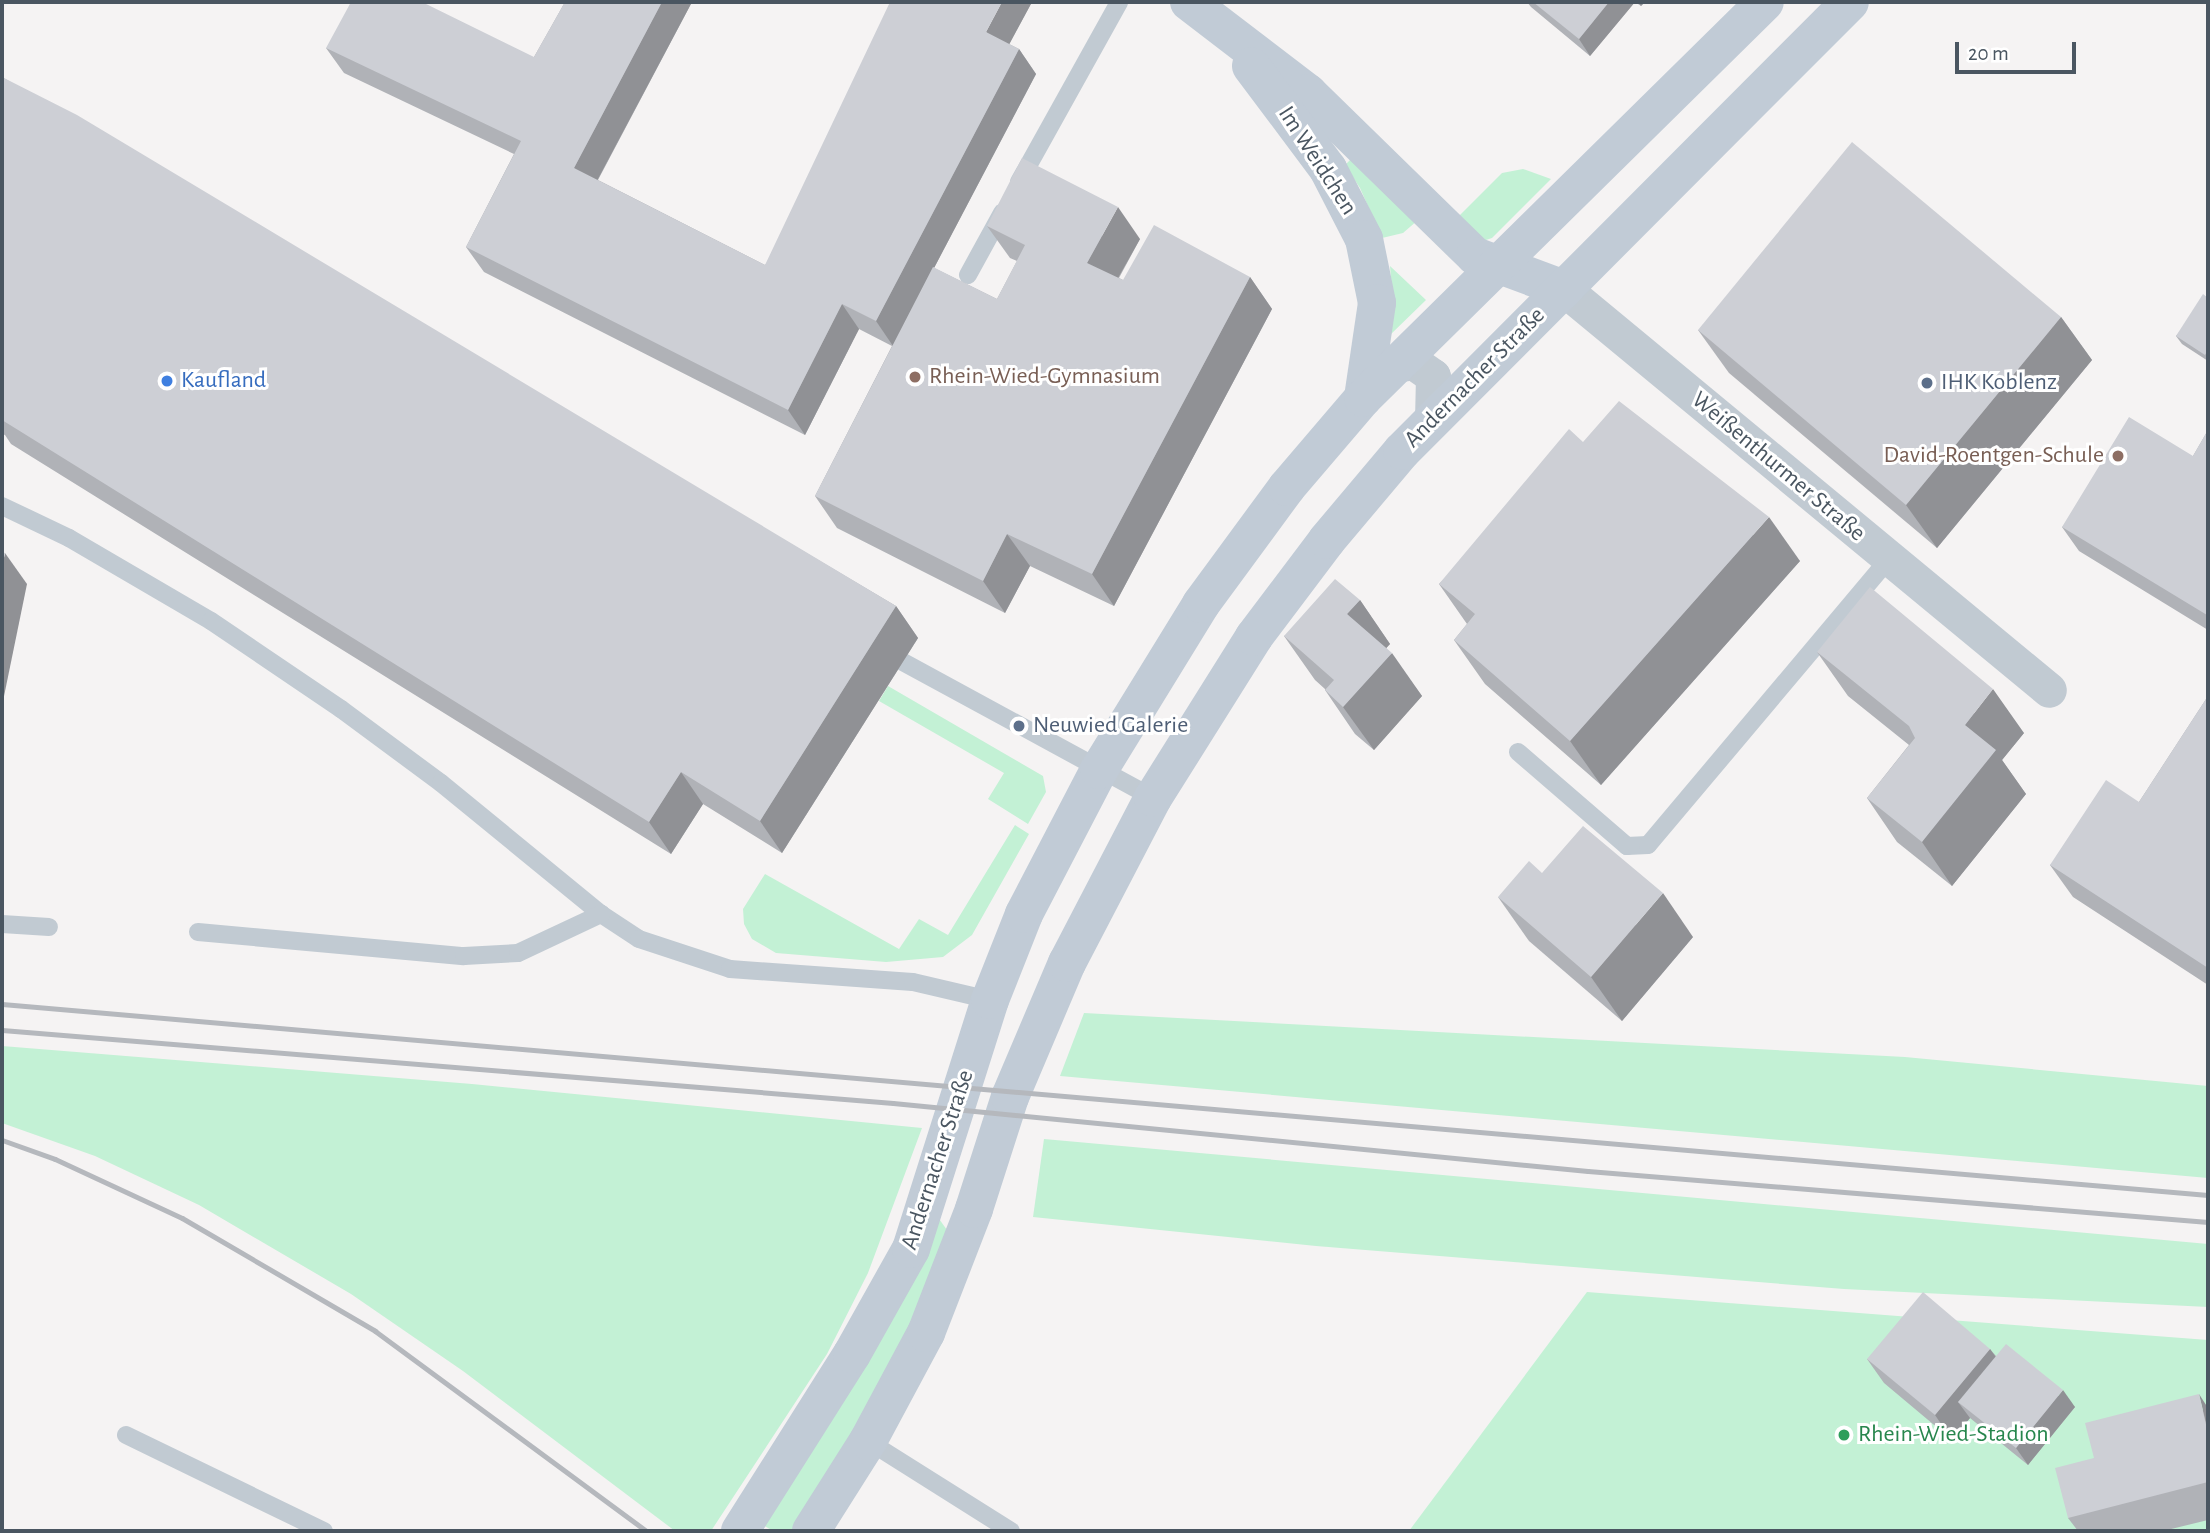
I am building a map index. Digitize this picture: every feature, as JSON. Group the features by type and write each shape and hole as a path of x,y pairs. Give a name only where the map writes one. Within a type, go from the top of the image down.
{"street":[{"name":"Andernacher Straße","path":"740,1531 852,1354 911,1249 990,1000 1044,870 1099,770 1215,583 1287,487 1363,398 1495,265 1765,2"},
{"name":"Andernacher Straße","path":"811,1531 869,1441 926,1333 952,1270 1010,1097 1046,1009 1153,798 1213,698 1290,588 1368,489 1432,420 1850,2"},
{"name":"Im Weidchen","path":"1203,13 1308,93 1457,242 1495,265"},
{"name":"Im Weidchen","path":"1203,13 1328,169 1364,239 1377,303 1363,398"},
{"name":"Weißenthurmer Straße","path":"1495,265 1564,289 2049,690"},
{"path":"1396,365 1413,362 1433,376 1432,420"}],"lane":[{"path":"968,275 1119,2"},
{"path":"2,506 69,538 211,621 341,709 441,783 601,914 662,950 730,969 913,982 990,1000"},
{"path":"1518,752 1627,846 1648,845 1889,559"},
{"path":"903,662 1153,798"},
{"path":"198,933 464,956 518,953 601,914"},
{"path":"2,924 50,927"},
{"path":"126,1436 324,1531"},
{"path":"869,1441 1011,1531"}],"green space":[{"path":"1354,156 1418,220 1403,233 1382,238 1360,188 1345,165"},
{"path":"1523,169 1551,179 1492,238 1483,241 1453,222 1502,173"},
{"path":"1390,266 1426,300 1389,336 1392,289"},
{"path":"888,686 1043,776 1046,792 1028,824 988,799 1004,773 879,701"},
{"path":"1015,825 1029,834 972,935 943,957 886,962 776,953 752,939 744,924 743,909 765,874 899,949 919,919 948,935"},
{"path":"1084,1013 1905,1057 2208,1086 2208,1178 1060,1076"},
{"path":"2,1046 472,1084 922,1128 868,1273 827,1354 711,1531 675,1531 463,1371 351,1294 199,1205 95,1156 2,1123"},
{"path":"1044,1139 2208,1244 2208,1307 1844,1289 1316,1246 1033,1217"},
{"path":"937,1216 947,1230 907,1341 798,1531 773,1531 763,1525"},
{"name":"Rhein-Wied-Stadion","path":"1587,1292 2208,1340 2208,1531 1409,1531"}],"building":[{"path":"351,2 422,2 534,57 565,2 662,2 574,168 765,265 890,2 1002,2 986,32 1019,49 876,321 842,304 788,410 466,247 521,141 326,48"},
{"path":"1533,2 1609,2 1579,39"},
{"path":"2,77 77,115 896,606 760,821 681,772 649,822 2,420"},
{"path":"1852,142 2061,317 1906,505 1698,330"},
{"path":"1022,158 1118,207 1087,263 1123,280 1154,225 1250,277 1092,574 1007,534 983,581 815,496 933,267 997,299 1025,245 987,226"},
{"path":"2203,294 2208,298 2208,350 2205,355 2176,336"},
{"path":"1619,401 1769,517 1570,741 1454,640 1475,614 1439,584 1569,429 1583,442"},
{"path":"2129,417 2193,456 2208,430 2207,615 2062,527"},
{"path":"1335,579 1360,600 1347,614 1392,653 1343,707 1325,690 1334,680 1284,636"},
{"path":"1870,587 1993,689 1965,725 1996,750 1922,842 1867,798 1915,738 1909,726 1817,652"},
{"path":"2208,696 2208,968 2050,865 2106,780 2139,802"},
{"path":"1583,826 1663,893 1591,977 1498,897 1529,861 1542,873"},
{"path":"1923,1292 1990,1349 1935,1415 1867,1359"},
{"path":"2006,1344 2063,1390 2016,1448 1958,1402"},
{"path":"2199,1394 2208,1429 2208,1482 2068,1518 2055,1468 2094,1458 2085,1423"}],"railway":[{"path":"2,1004 2208,1195"},
{"path":"2,1030 893,1103 1588,1171 2208,1222"},
{"path":"2,1140 55,1159 182,1218 375,1331 646,1531"}],"place":[{"name":"Rhein-Wied-Gymnasium","path":"915,377"},
{"name":"Kaufland","path":"167,381"},
{"name":"IHK Koblenz","path":"1927,383"},
{"name":"David-Roentgen-Schule","path":"2118,456"},
{"name":"Neuwied Galerie","path":"1019,726"},
{"name":"Rhein-Wied-Stadion","path":"1844,1435"}]}
